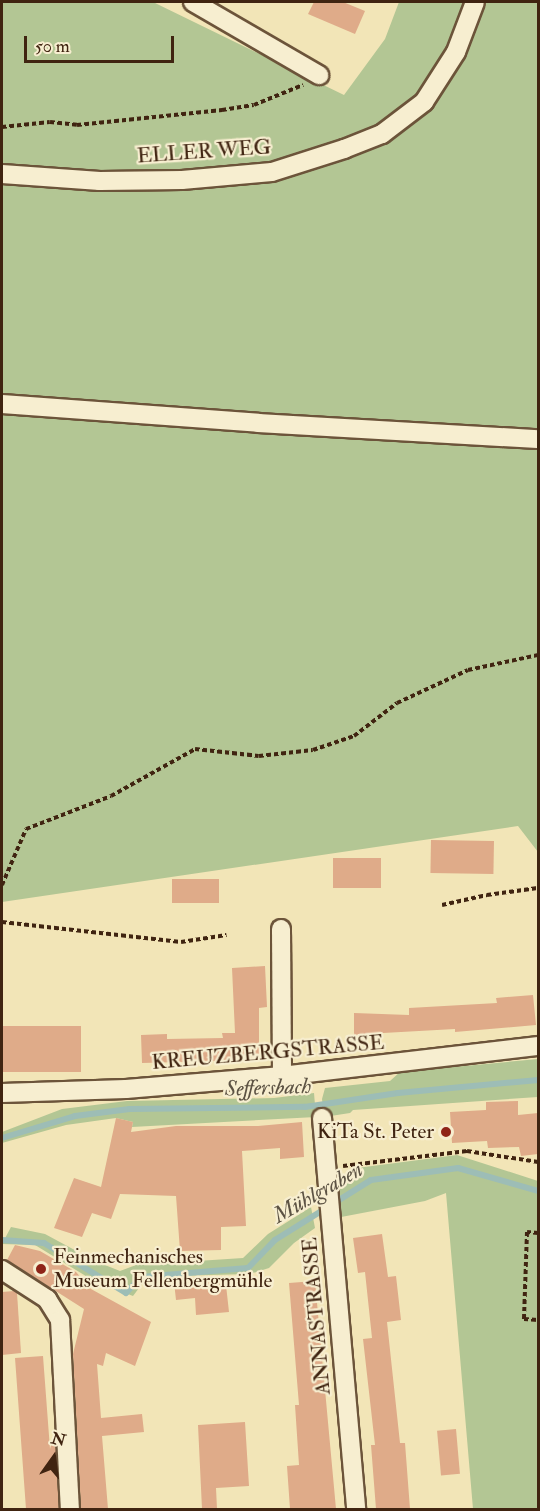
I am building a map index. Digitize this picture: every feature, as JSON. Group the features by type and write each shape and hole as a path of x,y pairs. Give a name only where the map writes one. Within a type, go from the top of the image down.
{"street":[{"path":"193,2 319,75"},
{"name":"ELLER WEG","path":"2,174 100,181 182,180 272,172 344,150 382,134 424,102 456,52 475,2"},
{"path":"2,404 258,423 538,439"},
{"path":"281,929 282,1076"},
{"name":"KREUZBERGSTRASSE","path":"2,1093 126,1089 282,1076 538,1046"},
{"name":"ANNASTRASSE","path":"322,1119 356,1509"},
{"path":"2,1270 46,1299 60,1320 70,1509"}],"path":[{"path":"2,127 50,122 76,125 254,105 292,91 319,75"},
{"path":"2,885 26,829 111,796 195,749 259,756 313,750 354,736 397,703 468,670 538,655"},
{"path":"442,905 487,895 538,888"},
{"path":"2,922 181,942 226,935"},
{"path":"328,1168 467,1151 538,1162"},
{"path":"538,1233 527,1232 524,1319 538,1320"}],"green space":[{"path":"2,2 153,2 344,95 385,39 399,2 538,2 538,852 518,826 2,902"},
{"path":"538,1059 538,1097 353,1110 350,1113 324,1117 322,1099 325,1088 390,1081 400,1072"},
{"path":"314,1093 316,1117 132,1127 133,1122 116,1118 66,1125 2,1143 2,1132 62,1109 127,1101 274,1098"},
{"path":"457,1155 538,1181 538,1509 473,1509 446,1193 425,1201 336,1218 332,1196 342,1181 357,1168"},
{"path":"311,1207 315,1228 294,1243 269,1268 250,1274 172,1276 142,1284 133,1296 94,1281 35,1245 2,1244 11,1227 45,1234 95,1261 120,1271 136,1265 243,1258 268,1234"}],"building":[{"path":"314,2 343,2 365,11 355,34 308,14"},
{"path":"431,840 494,841 493,874 430,873"},
{"path":"333,858 381,858 381,888 333,888"},
{"path":"172,879 219,879 219,903 172,903"},
{"path":"265,966 267,1007 259,1008 259,1060 142,1063 141,1035 167,1034 167,1039 223,1038 222,1033 235,1033 232,968"},
{"path":"533,995 536,1025 455,1032 455,1029 383,1033 382,1036 354,1036 354,1013 409,1015 409,1008 497,1003 496,998"},
{"path":"2,1026 81,1026 81,1072 2,1072"},
{"path":"518,1101 518,1115 538,1113 538,1154 521,1156 519,1147 488,1148 487,1141 452,1143 450,1112 486,1110 486,1102"},
{"path":"116,1118 133,1122 131,1132 176,1126 258,1126 302,1122 304,1157 280,1159 280,1148 242,1151 246,1226 221,1227 221,1250 180,1251 176,1196 120,1194 111,1219 92,1213 82,1237 54,1228 74,1178 101,1187"},
{"path":"382,1234 388,1277 396,1276 401,1320 387,1322 400,1443 405,1443 410,1509 376,1509 371,1445 375,1445 363,1339 372,1338 365,1272 358,1273 353,1238"},
{"path":"15,1245 40,1251 76,1272 91,1289 151,1322 135,1366 106,1353 103,1366 97,1364 101,1418 142,1414 144,1432 102,1436 108,1509 81,1509 73,1354 84,1309 7,1260"},
{"path":"225,1276 229,1312 196,1315 195,1298 176,1300 174,1282"},
{"path":"315,1281 336,1509 290,1509 287,1466 299,1465 295,1405 299,1405 289,1283"},
{"path":"2,1292 17,1293 21,1353 2,1355"},
{"path":"43,1356 50,1449 55,1431 59,1509 26,1509 15,1358"},
{"path":"245,1422 249,1486 216,1488 217,1509 202,1509 198,1425"},
{"path":"456,1429 460,1474 441,1475 437,1431"}],"waterway":[{"name":"Seffersbach","path":"2,1138 75,1116 130,1109 305,1107 398,1093 538,1080"},
{"name":"Mühlgraben","path":"2,1240 44,1243 126,1293 141,1277 248,1268 275,1240 371,1180 458,1168 538,1191"}],"place":[{"name":"KiTa St. Peter","path":"446,1132"},
{"name":"Feinmechanisches Museum Fellenbergmühle","path":"41,1269"}]}
